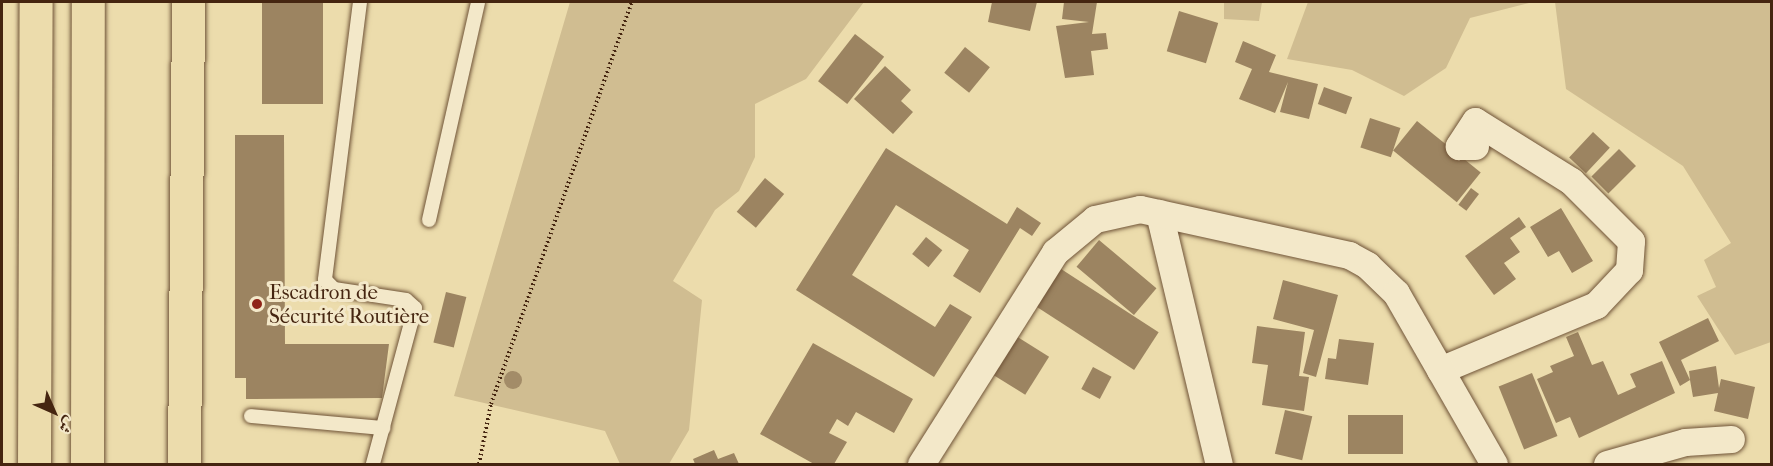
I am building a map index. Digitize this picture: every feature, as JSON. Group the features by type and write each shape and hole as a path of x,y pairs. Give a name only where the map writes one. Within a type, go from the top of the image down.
{"main road":[{"path":"34,465 36,2"},
{"path":"87,465 88,2"},
{"path":"184,465 188,2"}],"street":[{"path":"1440,369 1596,305 1629,270 1631,241 1571,181 1475,121 1459,146 1474,146"},
{"path":"921,465 1055,252 1095,219 1140,209 1349,255 1367,265 1396,293 1494,465"},
{"path":"1159,213 1219,465"},
{"path":"1607,465 1685,442 1731,439"}],"lane":[{"path":"360,2 325,280 334,289 406,300 415,308 373,465"},
{"path":"429,220 478,2"},
{"path":"251,416 383,428"}],"path":[{"path":"479,465 491,404 632,2"}],"shaded area":[{"path":"570,2 864,2 806,79 755,104 755,157 739,191 715,210 673,281 702,300 689,430 669,464 620,464 605,431 454,396"},
{"path":"1211,2 1262,2 1259,21 1224,19 1224,3"},
{"path":"1308,2 1533,2 1470,18 1446,68 1404,96 1352,70 1287,59"},
{"path":"1555,2 1771,2 1771,342 1735,355 1697,296 1716,287 1704,260 1731,243 1683,166 1566,89"}],"building":[{"path":"262,2 323,2 323,104 262,104"},
{"path":"992,2 1037,2 1030,31 988,22"},
{"path":"1064,2 1097,2 1092,34 1106,33 1108,49 1091,51 1094,75 1065,78 1056,26 1089,22 1062,19"},
{"path":"1179,11 1218,23 1206,63 1167,51"},
{"path":"855,34 884,57 847,104 818,81"},
{"path":"1243,41 1276,55 1269,72 1318,84 1309,119 1280,112 1288,82 1275,113 1239,99 1252,69 1235,62"},
{"path":"965,47 990,67 969,93 944,73"},
{"path":"885,66 911,90 901,101 913,112 893,134 854,99"},
{"path":"1324,87 1352,97 1346,114 1318,104"},
{"path":"1370,118 1400,128 1391,157 1360,147"},
{"path":"1417,121 1481,173 1457,202 1393,151"},
{"path":"1593,132 1610,148 1586,173 1569,158"},
{"path":"235,135 284,135 285,344 389,344 382,398 246,399 246,378 235,378"},
{"path":"886,148 1007,224 1017,207 1041,223 1032,236 1020,228 980,293 953,276 969,250 896,205 852,275 935,327 950,304 972,317 934,377 796,290"},
{"path":"1619,149 1636,166 1608,194 1591,177"},
{"path":"765,178 784,194 756,228 737,212"},
{"path":"1471,188 1479,194 1466,211 1458,205"},
{"path":"1561,208 1593,261 1572,273 1559,251 1548,257 1530,227"},
{"path":"1519,217 1526,227 1510,238 1520,252 1504,263 1516,279 1494,295 1465,256"},
{"path":"926,237 942,250 928,267 912,254"},
{"path":"1099,240 1156,288 1134,315 1077,267"},
{"path":"1058,267 1159,332 1134,370 1033,305"},
{"path":"1283,280 1338,295 1316,377 1303,373 1314,330 1273,319"},
{"path":"446,292 466,297 454,348 433,342"},
{"path":"1708,318 1719,341 1681,360 1690,380 1680,386 1659,342"},
{"path":"1257,326 1305,332 1299,376 1309,377 1304,411 1262,405 1268,365 1252,363"},
{"path":"1578,332 1592,365 1603,361 1618,395 1636,387 1630,374 1662,361 1675,393 1579,438 1570,417 1556,423 1537,379 1553,372 1550,366 1574,356 1566,337"},
{"path":"1016,336 1049,357 1025,395 992,374"},
{"path":"1339,339 1374,343 1368,385 1325,379 1328,358 1336,359"},
{"path":"813,343 913,399 894,433 856,412 848,426 837,419 829,433 847,442 834,464 814,464 760,434"},
{"path":"1716,366 1719,388 1721,379 1755,387 1748,419 1714,411 1718,393 1693,397 1689,371"},
{"path":"1093,367 1112,377 1100,399 1081,389"},
{"path":"1532,373 1557,436 1524,450 1499,386"},
{"path":"1285,410 1312,416 1302,460 1275,454"},
{"path":"1348,415 1403,415 1403,454 1348,454"},
{"path":"714,450 718,459 734,453 739,464 695,464 693,459"}],"place":[{"name":"Escadron de Sécurité Routière","path":"257,304"}]}
